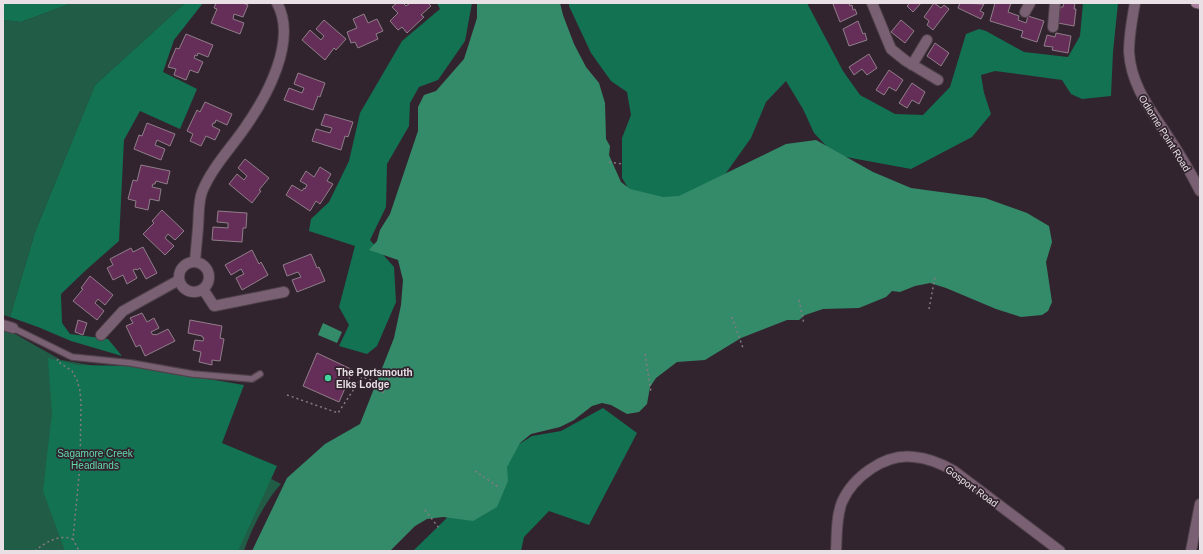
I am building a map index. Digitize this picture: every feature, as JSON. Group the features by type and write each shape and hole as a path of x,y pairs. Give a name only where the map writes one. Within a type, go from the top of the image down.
{"main road":[{"path":"1196,3 1200,4"}],"street":[{"path":"195,261 198,213 201,193 208,178 245,127 268,90 279,63 284,37 281,12 277,3"},
{"path":"872,3 891,49 898,56 938,80"},
{"path":"1053,27 1055,3"},
{"name":"Odiorne Point Road","path":"1135,3 1129,51 1130,62 1136,84 1146,104 1181,157 1200,191"},
{"path":"912,65 927,40"},
{"path":"195,261 206,267 209,272 209,278 207,285 203,289 197,292 190,292 181,285 179,280 180,270 189,262 195,261"},
{"path":"101,335 122,311 179,280"},
{"path":"203,289 214,306 284,292"},
{"name":"Gosport Road","path":"836,551 837,522 842,503 845,496 856,481 875,466 884,462 913,456 938,463 954,471 1060,551"},
{"path":"1191,551 1200,504"}],"lane":[{"path":"8,326 72,357 131,363 193,374 252,379 260,374"}],"path":[{"path":"609,162 623,164"},
{"path":"929,309 935,277"},
{"path":"799,300 804,324"},
{"path":"732,317 743,348"},
{"path":"61,352 57,361 72,371 77,380 80,391 80,465 73,539 79,551"},
{"path":"646,354 651,392"},
{"path":"383,393 390,376"},
{"path":"287,395 338,413 362,377 386,385"},
{"path":"474,471 500,488"},
{"path":"425,510 439,528"},
{"path":"35,551 51,540 57,538 66,536 73,539"}],"green space":[{"path":"3,3 72,3 21,22 3,20"},
{"path":"72,3 185,3 95,85 35,232 10,317 3,315 3,20 21,22"},
{"path":"185,3 203,3 174,40 163,72 197,89 180,129 140,111 124,140 119,241 61,294 62,323 70,334 108,339 122,356 71,341 10,317 35,232 95,85"},
{"path":"437,3 472,3 465,41 438,80 419,87 410,103 409,126 387,164 386,207 370,240 394,267 396,302 377,346 367,354 339,346 349,325 339,307 355,246 309,231 311,219 329,202 349,161 360,113 402,41 440,9"},
{"path":"569,3 807,3 843,71 860,95 895,114 923,115 950,87 966,34 979,29 986,31 1024,52 1068,57 1080,36 1083,3 1118,3 1113,52 1111,96 1082,99 1071,94 1062,80 995,71 981,75 984,93 991,114 972,137 911,169 835,155 814,133 803,109 786,81 766,102 751,138 726,173 687,200 633,196 622,178 622,138 631,115 627,92 611,81 591,53 569,6"},
{"name":"Sagamore Creek Headlands","path":"3,331 15,334 61,360 234,390 214,449 281,484 270,498 260,515 244,551 3,551"},
{"name":"Sagamore Creek Headlands","path":"48,358 77,365 131,366 244,385 222,443 277,466 238,551 65,551 43,491 52,413"},
{"path":"603,408 637,433 589,525 549,511 524,537 521,551 413,551 457,508 516,446 532,436 561,431"}],"shaded area":[{"path":"477,3 560,3 574,44 586,67 599,83 605,103 606,139 610,146 609,155 621,182 630,189 663,197 679,196 786,144 816,140 873,172 911,188 985,198 1027,213 1049,226 1052,242 1046,262 1052,302 1048,311 1042,315 1021,317 996,309 946,288 930,283 915,286 900,292 892,291 886,297 859,308 823,309 805,315 799,320 787,320 741,338 705,360 677,362 656,378 650,387 647,404 639,412 627,414 611,405 602,403 592,406 574,420 560,427 531,434 520,443 507,467 508,481 497,507 473,521 443,517 427,519 415,526 390,551 252,551 287,478 325,444 360,424 394,338 401,305 403,280 398,260 369,250 377,241 380,230 390,214 418,131 418,107 424,95 436,91 464,59 477,18"},
{"path":"323,323 342,332 337,343 318,335"}],"building":[{"path":"216,3 243,3 248,5 243,17 234,14 233,19 244,23 240,34 211,23 217,9 214,8"},
{"path":"397,3 403,3 406,6 409,4 407,3 428,3 431,6 421,15 424,17 407,33 402,27 398,30 390,21 398,13 392,7"},
{"path":"849,3 850,6 852,5 853,10 855,9 857,14 840,22 833,4"},
{"path":"910,3 921,3 913,12 907,6"},
{"path":"934,3 941,8 944,5 949,9 933,30 927,25 929,21 924,17"},
{"path":"960,3 984,4 980,11 984,13 981,19 958,8"},
{"path":"995,3 1011,3 1008,12 1019,16 1018,20 1026,23 1028,16 1044,21 1037,42 1021,37 1023,31 990,21"},
{"path":"1064,3 1075,3 1074,9 1076,9 1074,26 1058,23 1060,7 1063,7"},
{"path":"364,14 368,23 377,19 383,31 376,34 378,39 358,48 355,42 351,43 347,32 357,28 353,19"},
{"path":"324,20 346,39 336,50 334,48 325,60 302,40 310,30 321,40 324,36 316,29"},
{"path":"901,20 914,31 905,43 891,32"},
{"path":"858,21 867,40 849,46 843,29"},
{"path":"1056,33 1071,36 1068,53 1052,50 1053,47 1044,46 1047,35 1055,37"},
{"path":"186,34 213,45 208,57 198,53 197,56 195,55 194,58 203,62 198,73 190,70 186,80 174,75 176,69 168,67 176,48 179,49"},
{"path":"935,43 949,53 941,66 927,56"},
{"path":"869,54 877,68 867,75 862,69 854,75 849,67"},
{"path":"889,70 903,80 896,91 889,87 884,95 876,90"},
{"path":"298,73 325,83 313,110 284,100 289,88 302,93 304,88 294,84"},
{"path":"912,83 925,92 919,104 912,100 907,108 899,103"},
{"path":"205,102 232,114 227,125 216,120 215,123 213,123 212,126 220,130 215,140 206,136 201,146 190,141 193,134 187,131 197,110 200,112"},
{"path":"325,114 353,122 348,137 345,136 341,150 312,141 316,129 330,133 332,128 321,125"},
{"path":"147,123 175,134 170,146 157,140 155,145 165,149 161,160 134,149 139,135 142,136"},
{"path":"245,159 269,178 259,190 261,191 252,203 229,184 237,174 244,180 247,176 238,168"},
{"path":"141,165 170,171 167,184 156,181 155,184 153,184 152,187 161,189 159,201 150,199 148,210 135,207 136,201 128,199 133,180 137,181"},
{"path":"320,167 331,174 327,181 333,184 320,204 316,201 310,211 286,195 292,185 302,191 304,188 305,189 307,185 300,181 306,171 314,177"},
{"path":"162,210 184,231 175,240 168,234 165,238 174,246 165,255 143,234 154,223 152,221"},
{"path":"218,211 247,213 246,228 243,228 242,242 212,240 213,227 228,228 228,223 217,222"},
{"path":"143,247 157,273 146,279 140,268 133,270 137,278 127,284 123,275 113,280 107,268 113,265 110,259 131,248 133,252"},
{"path":"252,250 259,264 261,262 268,275 242,290 236,278 244,274 241,269 231,275 225,265"},
{"path":"311,254 325,281 297,292 292,280 301,277 298,272 287,276 283,265"},
{"path":"90,276 113,295 105,305 98,299 95,303 104,311 97,320 73,301 83,289 81,288"},
{"path":"142,313 147,322 154,318 159,328 151,332 153,335 168,329 175,341 145,356 140,345 136,347 126,326 133,323 130,318"},
{"path":"78,320 87,323 83,335 75,332"},
{"path":"190,320 222,326 220,338 224,339 220,361 212,360 212,365 199,362 201,352 193,350 195,340 203,341 204,338 202,336 188,333"},
{"name":"The Portsmouth Elks Lodge","path":"317,353 353,370 339,402 303,386"}],"place":[{"name":"The Portsmouth Elks Lodge","path":"328,378"}]}
